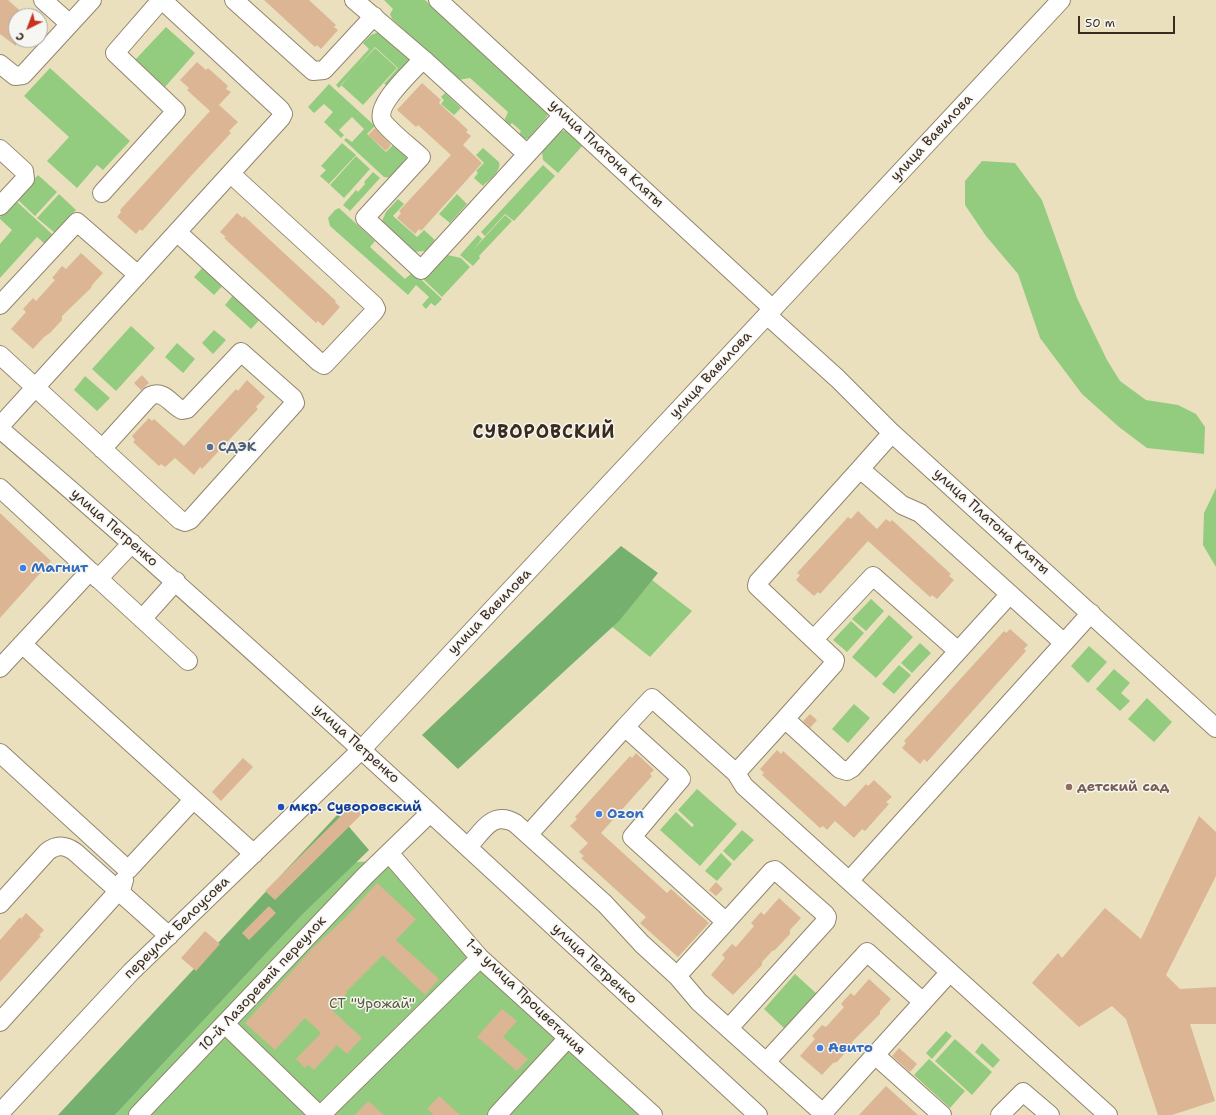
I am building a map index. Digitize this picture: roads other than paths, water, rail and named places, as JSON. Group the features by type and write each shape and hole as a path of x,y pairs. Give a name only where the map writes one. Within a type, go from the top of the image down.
{"street":[{"path":"43,0 70,24"},
{"path":"0,64 15,76 23,75 92,0"},
{"path":"0,426 231,174 283,114 280,109 161,0 115,53 176,111 102,193"},
{"path":"234,0 313,71 324,70 374,16"},
{"path":"354,0 423,59 527,154"},
{"name":"улица Платона Кляты","path":"438,0 563,114 770,312 892,433 1216,728"},
{"name":"улица Вавилова","path":"362,749 1061,0"},
{"path":"423,59 384,102 381,112 383,122 421,156 365,218 421,270 563,114"},
{"path":"0,149 24,171 26,175 25,179 0,206"},
{"path":"177,232 319,362 324,365 328,363 374,312 376,309 374,305 231,174"},
{"path":"0,305 77,222 138,275"},
{"path":"0,355 102,449 180,520 185,522 190,520 295,403 293,398 241,352 187,409 182,410 161,394 150,396 102,449"},
{"name":"улица Петренко","path":"0,429 176,581 362,749 758,1115"},
{"path":"736,773 834,664 835,660 833,656 757,586 758,582 892,433"},
{"path":"860,469 902,505 920,513 1064,643"},
{"path":"0,488 188,661"},
{"path":"0,668 22,644 94,575 132,543"},
{"path":"814,639 873,576 958,652"},
{"path":"142,619 176,581"},
{"path":"785,719 840,769 847,771 852,768 1010,594"},
{"path":"849,881 1091,613"},
{"path":"22,644 254,854"},
{"path":"528,835 652,698 736,773 744,786 1108,1115"},
{"path":"625,727 681,779 632,837 726,922"},
{"name":"переулок Белоусова","path":"3,1103 117,986 362,749"},
{"path":"0,753 128,870"},
{"path":"0,1022 119,891 128,870 193,800"},
{"name":"10-й Лазоревый переулок","path":"138,1115 365,876 430,812"},
{"path":"468,847 490,823 502,818 515,823 605,904 642,944 677,976 699,1002 824,1114 950,972"},
{"path":"0,904 47,852 52,848 60,846 75,852 169,936"},
{"name":"1-я улица Процветания","path":"388,853 480,958 653,1115"},
{"path":"677,976 772,871 775,870 825,914 827,917 729,1028"},
{"path":"766,1062 867,952 923,1002"},
{"path":"225,1024 320,1115 480,958"},
{"path":"497,1115 568,1038"},
{"path":"875,1055 942,1115"},
{"path":"1000,1115 1023,1092 1050,1115"}],"place":[{"name":"СДЭК","path":"210,447"},
{"name":"Магнит","path":"23,568"},
{"name":"детский сад","path":"1069,787"},
{"name":"мкр. Суворовский","path":"281,807"},
{"name":"Ozon","path":"599,814"},
{"name":"Авито","path":"820,1048"}],"district":[{"name":"СУВОРОВСКИЙ","path":"544,433"}],"park label":[{"name":"СТ \"Урожай\"","path":"372,1004"}]}
